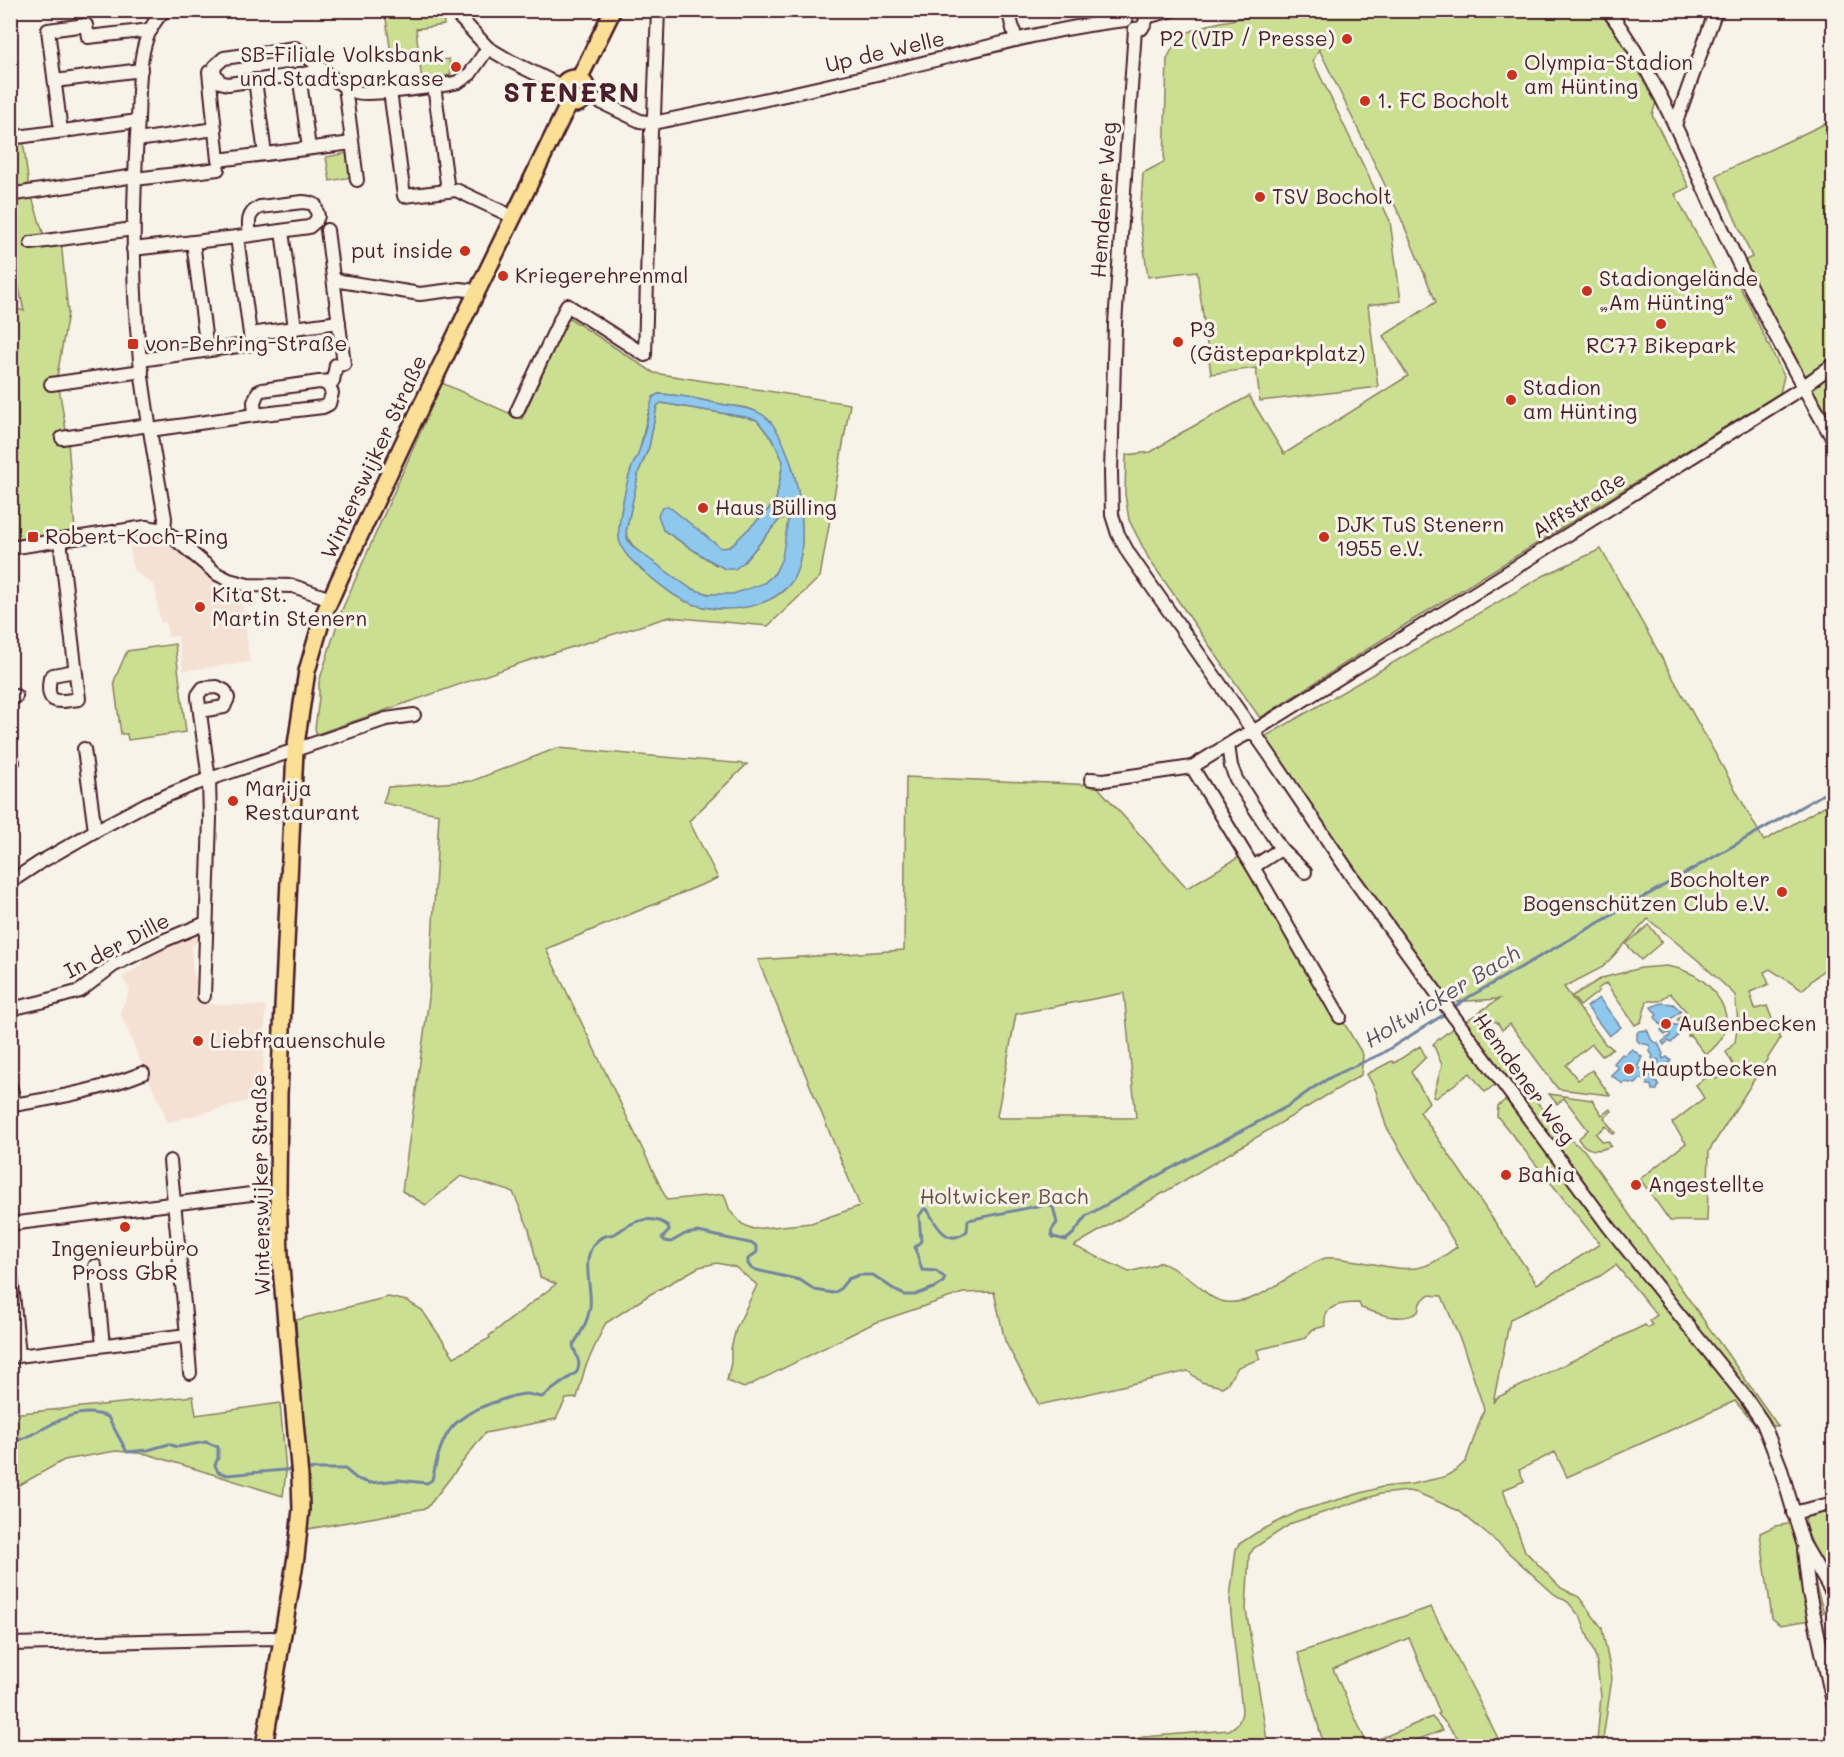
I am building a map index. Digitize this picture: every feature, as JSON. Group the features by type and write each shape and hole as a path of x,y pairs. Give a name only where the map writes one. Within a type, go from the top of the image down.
{"main road":[{"path":"579,79 613,10"},
{"path":"568,79 579,79 586,86 586,95 578,103 569,103 561,95 561,86 568,79"},
{"name":"Winterswijker Straße","path":"264,1746 296,1557 301,1509 280,1256 278,1192 279,1094 295,751 307,671 323,616 406,437 569,103"}],"street":[{"path":"453,10 489,48 561,86"},
{"path":"517,411 567,304 645,355 658,10"},
{"path":"1008,10 1016,40"},
{"path":"1131,20 1139,29 1145,25 1144,14 1173,10"},
{"path":"1608,10 1639,55 1675,125 1737,260 1833,441"},
{"path":"1675,125 1716,10"},
{"path":"160,12 151,30 142,58 136,140 133,249 141,365 165,518 164,531"},
{"name":"Up de Welle","path":"653,123 1016,40 1131,20"},
{"name":"Hemdener Weg","path":"1131,20 1115,324 1111,473 1112,515 1118,534 1129,554 1353,878 1457,1022 1609,1227 1746,1398 1763,1423 1780,1466 1803,1543"},
{"path":"61,131 48,30 86,25 88,37 151,30"},
{"path":"325,71 228,84 220,82 214,72 215,66 224,58 294,48 299,50 345,87 359,93 374,94 454,83 466,78 489,48"},
{"path":"55,81 141,70"},
{"path":"214,72 209,72 218,160 352,143"},
{"path":"299,74 309,148"},
{"path":"255,81 265,154"},
{"path":"434,86 448,191"},
{"path":"345,87 357,180"},
{"path":"390,91 404,196 456,190 505,213"},
{"path":"586,95 640,121 653,123"},
{"path":"10,138 138,121"},
{"path":"136,140 215,129"},
{"path":"15,194 218,169"},
{"path":"51,384 207,350 252,344 244,236 253,210 260,207 303,202 315,206 318,216 309,227 244,236 133,249"},
{"path":"31,243 133,230"},
{"path":"255,416 254,402 258,392 333,381 336,365 344,364 327,230"},
{"path":"282,231 295,328"},
{"path":"193,242 207,350"},
{"path":"334,280 420,294 469,290"},
{"path":"250,334 339,322"},
{"name":"Alffstraße","path":"1253,731 1803,387 1833,364"},
{"path":"62,438 323,407 329,404 333,393 330,386 319,382"},
{"path":"10,548 146,527 164,531 217,574 229,580 248,585 293,586 331,599"},
{"path":"60,540 75,671"},
{"path":"200,711 209,780 210,819 204,996"},
{"path":"10,882 39,863 146,804 386,718 414,715"},
{"path":"1091,779 1104,780 1192,767 1253,731"},
{"path":"1228,746 1236,779 1281,849 1305,872"},
{"path":"84,749 95,831"},
{"path":"1192,767 1340,1017"},
{"path":"1253,867 1281,849"},
{"name":"In der Dille","path":"10,1009 80,991 114,965 206,923"},
{"path":"10,1085 12,1101 19,1104 73,1095 115,1084 143,1073"},
{"path":"170,1161 190,1372"},
{"path":"10,1224 278,1192"},
{"path":"95,1266 103,1345"},
{"path":"11,1274 15,1356 187,1335"},
{"path":"1793,1513 1833,1503"},
{"path":"1803,1543 1833,1596"},
{"path":"1803,1543 1809,1593 1833,1707"},
{"path":"10,1644 282,1639"}],"shaded area":[{"path":"10,250 19,287 24,312 11,307"},
{"name":"Kita St. Martin Stenern","path":"129,538 150,538 170,546 219,585 241,593 250,662 183,671 178,636 168,637 166,622 160,622 155,586 133,570"},
{"name":"Liebfrauenschule","path":"196,933 201,936 202,940 191,946 193,974 197,979 197,999 206,1000 207,1004 266,1006 262,1097 166,1123 164,1112 120,1012 130,990 122,977 142,965 147,953"}],"green space":[{"path":"385,11 438,11 443,14 444,25 416,29 419,55 433,53 434,61 449,59 451,75 422,79 419,59 410,60 409,53 399,54 400,61 392,62"},
{"path":"1287,11 1599,11 1626,46 1656,102 1652,115 1689,187 1675,194 1721,280 1734,275 1784,376 1780,393 1408,623 1260,718 1149,559 1129,520 1125,494 1126,455 1151,452 1249,396 1284,454 1408,376 1383,336 1436,302 1400,216 1319,49 1313,61 1390,221 1401,301 1368,305 1378,387 1260,401 1256,368 1211,374 1197,271 1148,277 1140,221 1143,173 1164,162 1167,59 1170,52 1183,36 1191,31 1232,20"},
{"path":"1833,120 1833,358 1826,365 1802,377 1742,262 1752,257 1716,175"},
{"path":"23,139 29,188 46,242 61,240 68,313 57,376 68,442 75,531 11,540 11,307 24,311 11,250 10,140"},
{"path":"348,153 352,177 330,181 326,157"},
{"path":"568,317 654,373 850,404 820,577 768,626 669,617 524,662 317,734 315,729 319,682 341,612 442,383 522,419","holes":["658,394 751,409 772,426 782,442 795,478 799,498 801,553 791,582 780,594 769,600 731,608 705,607 694,604 679,597 649,575 627,552 620,527 626,486 639,453 651,404"]},
{"path":"1833,371 1833,428 1811,389"},
{"path":"661,403 757,420 774,442 783,461 776,500 730,547 721,549 668,506 663,530 716,565 744,562 780,519 785,518 788,520 781,562 774,574 757,587 736,594 724,595 692,589 643,555 628,538 626,532 639,471 649,447 657,406"},
{"path":"1601,549 1764,841 1833,801 1833,961 1802,990 1770,969 1764,972 1769,984 1750,992 1755,1009 1767,1006 1780,1039 1709,1151 1707,1221 1670,1221 1640,1179 1686,1143 1672,1123 1704,1098 1696,1085 1711,1073 1716,1079 1734,1066 1726,1052 1735,1042 1738,1022 1735,995 1700,962 1648,919 1603,967 1564,987 1606,1045 1613,1049 1602,1056 1592,1044 1566,1065 1578,1080 1592,1070 1610,1095 1558,1089 1510,1024 1502,1030 1497,1022 1482,1019 1479,1012 1499,999 1452,1002 1261,739 1543,576"},
{"path":"175,644 186,732 128,740 127,734 121,734 114,681 127,651"},
{"path":"557,748 747,764 689,821 718,878 546,949 667,1200 724,1194 730,1211 742,1224 753,1229 811,1223 860,1206 758,960 904,950 906,777 1096,785 1187,888 1244,854 1363,1055 1361,1075 1074,1246 1129,1272 1161,1262 1216,1299 1237,1302 1259,1295 1324,1259 1338,1258 1407,1269 1431,1264 1457,1247 1386,1126 1376,1091 1367,1074 1392,1061 1394,1063 1420,1046 1426,1057 1411,1072 1429,1102 1420,1112 1537,1284 1600,1244 1497,1116 1498,1106 1508,1098 1496,1084 1485,1092 1470,1073 1436,1098 1433,1097 1442,1065 1433,1044 1475,1015 1558,1131 1584,1150 1778,1426 1755,1425 1735,1401 1567,1477 1555,1452 1519,1470 1524,1481 1503,1490 1525,1551 1561,1588 1579,1597 1602,1628 1612,1678 1602,1746 1594,1746 1597,1741 1601,1696 1596,1658 1581,1618 1568,1602 1554,1594 1459,1511 1408,1491 1380,1494 1292,1523 1254,1548 1249,1555 1246,1609 1268,1746 1242,1746 1240,1743 1234,1743 1111,1746 1143,1737 1229,1730 1238,1722 1242,1710 1230,1598 1236,1549 1239,1544 1299,1511 1382,1487 1412,1484 1444,1477 1466,1461 1484,1409 1464,1349 1442,1296 1428,1295 1420,1303 1418,1312 1405,1317 1375,1313 1361,1308 1359,1303 1335,1306 1327,1313 1325,1326 1312,1330 1306,1338 1257,1350 1260,1359 1238,1367 1227,1384 1222,1387 1201,1382 1188,1371 1039,1405 1005,1341 994,1292 963,1293 874,1323 744,1388 727,1381 736,1329 757,1285 735,1267 717,1263 699,1267 649,1295 606,1323 585,1368 577,1398 566,1399 556,1419 485,1433 427,1508 308,1529 296,1320 388,1297 407,1301 422,1310 454,1357 490,1338 489,1336 556,1284 540,1277 529,1229 513,1192 461,1176 426,1205 402,1191 429,998 439,814 383,803 388,787 472,781","holes":["1124,993 1136,1118 999,1118 997,1116 1016,1014","1616,1265 1657,1315 1649,1321 1652,1325 1648,1328 1645,1325 1496,1398 1493,1403 1510,1319 1600,1276"]},
{"path":"1649,925 1662,942 1641,960 1626,944"},
{"path":"1667,966 1694,975 1710,988 1722,1005 1726,1023 1724,1033 1719,1042 1706,1055 1690,1035 1688,1036 1688,1032 1696,1026 1696,1021 1693,1020 1689,1027 1677,1020 1686,1011 1670,993 1660,1001 1647,1001 1641,1022 1635,1025 1606,983 1580,1006 1572,996 1602,978 1641,968"},
{"path":"1549,1094 1592,1100 1602,1115 1610,1109 1612,1111 1604,1118 1615,1133 1613,1134 1606,1126 1596,1134 1603,1142 1608,1141 1611,1146 1593,1150 1581,1143 1578,1139 1588,1130 1564,1098 1557,1104"},
{"path":"193,1396 196,1415 280,1403 286,1472 283,1496 147,1454 116,1451 64,1460 11,1490 11,1414"},
{"path":"1833,1509 1833,1581 1820,1563 1804,1524 1808,1514"},
{"path":"1794,1523 1824,1612 1811,1620 1780,1625 1772,1618 1760,1533 1775,1526"},
{"path":"1431,1607 1502,1746 1465,1746 1438,1714 1440,1713 1409,1638 1333,1669 1367,1744 1432,1717 1443,1730 1401,1746 1324,1746 1298,1653"}],"water":[{"path":"658,394 674,395 751,410 768,419 778,433 788,454 795,478 802,530 801,554 795,575 785,589 773,597 746,607 731,609 700,606 687,602 670,592 638,567 624,552 620,543 619,523 630,473 642,440 653,397","holes":["661,403 757,420 774,442 783,461 776,500 770,508 730,547 721,548 668,506 662,508 658,515 663,530 725,569 735,569 744,562 780,519 788,520 782,558 775,573 764,583 733,594 708,594 690,588 634,548 628,541 626,532 639,471 649,447 657,406"]},
{"path":"1599,998 1621,1027 1609,1036 1587,1007"},
{"name":"Außenbecken","path":"1662,1003 1673,1004 1681,1011 1667,1022 1668,1024 1683,1026 1683,1030 1680,1030 1671,1043 1668,1041 1664,1045 1662,1042 1670,1034 1665,1035 1661,1030 1666,1026 1663,1023 1661,1025 1651,1007"},
{"path":"1647,1030 1652,1040 1658,1043 1663,1059 1667,1057 1671,1061 1664,1068 1656,1065 1659,1062 1658,1059 1654,1061 1652,1058 1649,1045 1637,1040 1639,1031"},
{"name":"Hauptbecken","path":"1632,1049 1642,1057 1638,1066 1645,1070 1646,1076 1652,1076 1654,1082 1657,1082 1659,1085 1657,1090 1652,1090 1651,1085 1647,1085 1644,1079 1640,1079 1636,1084 1625,1082 1623,1084 1611,1075 1618,1068 1614,1063 1622,1054 1625,1055"}],"waterway":[{"name":"Holtwicker Bach","path":"1453,1008 1834,788"},
{"name":"Holtwicker Bach","path":"305,1469 345,1469 357,1479 370,1483 398,1480 427,1483 432,1480 439,1452 449,1431 465,1416 477,1409 516,1395 527,1394 542,1397 577,1372 578,1361 573,1345 584,1327 589,1312 589,1255 601,1238 634,1223 649,1219 664,1223 668,1226 669,1231 662,1238 665,1241 671,1242 685,1234 698,1232 754,1244 757,1252 748,1259 748,1264 752,1269 800,1280 815,1290 833,1293 839,1290 848,1279 859,1275 873,1275 898,1292 915,1295 936,1287 945,1278 936,1271 922,1270 915,1247 921,1241 919,1216 924,1209 927,1209 942,1232 953,1237 960,1236 967,1231 968,1220 1047,1204 1053,1207 1057,1223 1051,1233 1053,1237 1066,1240 1086,1216 1288,1106 1331,1077 1381,1054 1448,1012"},
{"name":"Holtwicker Bach","path":"10,1443 69,1416 94,1413 108,1417 127,1452 148,1450 169,1444 177,1447 206,1442 218,1447 218,1458 215,1465 218,1472 227,1475 295,1469"}],"place":[{"name":"P2 (VIP / Presse)","path":"1347,39"},
{"name":"SB-Filiale Volksbank und Stadtsparkasse","path":"456,67"},
{"name":"Olympia-Stadion am Hünting","path":"1512,75"},
{"name":"1. FC Bocholt","path":"1365,101"},
{"name":"TSV Bocholt","path":"1260,197"},
{"name":"put inside","path":"465,251"},
{"name":"Kriegerehrenmal","path":"503,276"},
{"name":"Stadiongelände „Am Hünting“","path":"1587,291"},
{"name":"RC77 Bikepark","path":"1661,324"},
{"name":"P3 (Gästeparkplatz)","path":"1178,342"},
{"name":"von-Behring-Straße","path":"133,344"},
{"name":"Stadion am Hünting","path":"1511,400"},
{"name":"Haus Bülling","path":"703,508"},
{"name":"Robert-Koch-Ring","path":"33,537"},
{"name":"DJK TuS Stenern 1955 e.V.","path":"1324,537"},
{"name":"Kita St. Martin Stenern","path":"200,607"},
{"name":"Marija Restaurant","path":"233,801"},
{"name":"Bocholter Bogenschützen Club e.V.","path":"1782,892"},
{"name":"Außenbecken","path":"1666,1024"},
{"name":"Liebfrauenschule","path":"198,1041"},
{"name":"Hauptbecken","path":"1629,1069"},
{"name":"Bahia","path":"1506,1175"},
{"name":"Angestellte","path":"1636,1185"},
{"name":"Ingenieurbüro Pross GbR","path":"125,1227"}],"district":[{"name":"STENERN","path":"572,93"}]}
